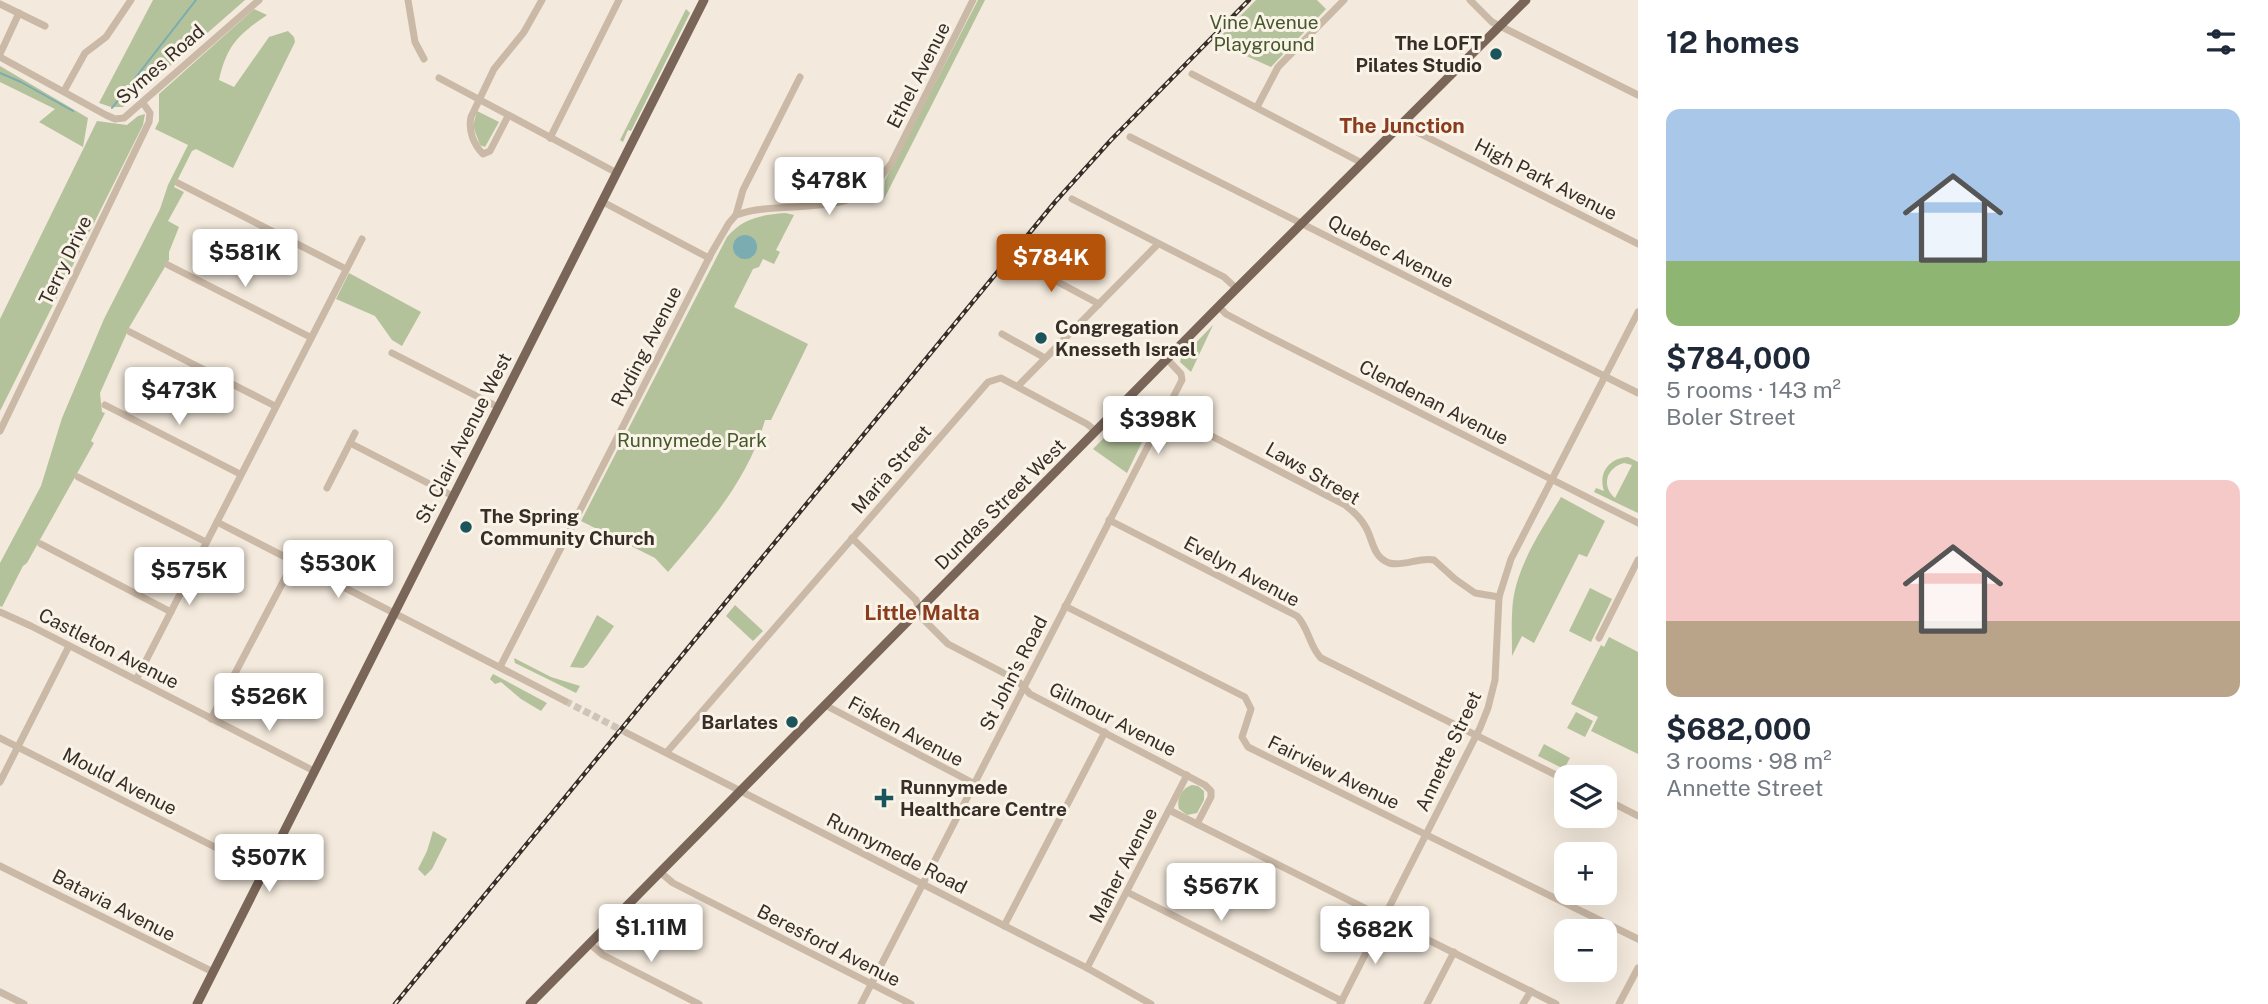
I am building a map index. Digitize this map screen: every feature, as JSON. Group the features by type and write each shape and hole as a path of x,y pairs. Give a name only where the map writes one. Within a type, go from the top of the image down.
{"main road":[{"name":"St. Clair Avenue West","path":"197,1004 704,0"},
{"name":"Dundas Street West","path":"531,1004 1301,223 1526,0"}],"street":[{"path":"64,91 85,52 106,37 131,0"},
{"name":"Symes Road","path":"0,55 116,119 129,115 259,0"},
{"path":"408,0 415,42 424,59"},
{"path":"508,116 490,151 483,154 475,143 470,125 478,101 494,69 524,32 542,0"},
{"path":"550,138 620,0"},
{"name":"Ethel Avenue","path":"736,215 760,208 838,202 852,198 876,183 891,164 973,0"},
{"path":"1257,107 1278,67 1344,0"},
{"path":"1470,0 1492,22 1638,95"},
{"path":"0,4 45,26"},
{"path":"0,55 19,13"},
{"path":"1192,74 1362,163"},
{"name":"Ryding Avenue","path":"500,667 709,258 736,215 743,190 800,77"},
{"path":"439,78 617,173"},
{"name":"Terry Drive","path":"0,431 149,122 150,113 143,103"},
{"name":"High Park Avenue","path":"1403,122 1409,128 1638,244"},
{"name":"Quebec Avenue","path":"1130,136 1638,393"},
{"path":"178,183 346,269"},
{"path":"1072,199 1224,277 1237,289"},
{"path":"603,202 709,258"},
{"path":"136,680 362,239"},
{"path":"1096,431 1018,386 1157,244"},
{"path":"1017,260 1099,304"},
{"path":"168,265 310,337"},
{"name":"Clendenan Avenue","path":"1219,307 1226,314 1638,523"},
{"name":"Annette Street","path":"1341,1002 1489,708 1495,680 1499,597 1511,559 1638,312"},
{"path":"130,332 275,406"},
{"path":"1002,334 1045,358"},
{"path":"392,353 498,407"},
{"name":"St John's Road","path":"861,1004 1182,380 1179,371 1167,359"},
{"name":"Maria Street","path":"667,752 988,382 1001,378 1018,386"},
{"path":"105,405 240,474"},
{"name":"Laws Street","path":"1165,412 1345,505 1364,523 1376,552 1385,561 1397,564 1427,558 1434,560 1459,583 1475,593 1499,597"},
{"path":"327,488 355,433"},
{"path":"350,443 453,496"},
{"path":"78,477 206,542"},
{"name":"Evelyn Avenue","path":"1110,520 1297,616 1305,624 1315,652 1321,658 1554,774"},
{"path":"217,522 565,701"},
{"name":"Gilmour Avenue","path":"852,538 916,600 923,619 948,644 1017,680 1030,694 1205,785 1212,793 1197,824"},
{"path":"41,544 171,612"},
{"path":"1599,638 1638,560"},
{"path":"211,719 293,561"},
{"name":"Fairview Avenue","path":"1065,606 1245,697 1251,709 1242,737 1248,747 1638,939"},
{"name":"Castleton Avenue","path":"0,612 314,771"},
{"path":"0,782 69,646"},
{"name":"Fisken Avenue","path":"825,705 973,783"},
{"path":"1004,926 1105,732"},
{"name":"Runnymede Road","path":"627,733 1087,968 1151,1004"},
{"name":"Mould Avenue","path":"0,738 264,872"},
{"name":"Maher Avenue","path":"1087,968 1187,775"},
{"path":"1617,805 1638,816"},
{"path":"1169,810 1556,1004"},
{"name":"Batavia Avenue","path":"0,866 213,972"},
{"name":"Beresford Avenue","path":"660,872 673,883 911,1004"},
{"path":"1127,892 1341,1002"},
{"path":"590,944 603,955 699,1004"},
{"path":"1427,1004 1454,952"},
{"path":"1619,1004 1638,968"},
{"path":"1524,1004 1531,991"},
{"path":"0,992 24,1004"}],"green space":[{"path":"153,0 245,0 123,107 99,103"},
{"path":"978,0 985,0 884,199 885,180"},
{"name":"Vine Avenue Playground","path":"1256,0 1317,0 1326,9 1271,67 1215,42"},
{"path":"254,9 267,15 235,42 219,80 234,87 269,37 288,31 295,42 233,168 196,149 192,151 174,187 184,192 168,221 179,227 169,252 169,260 130,326 100,393 102,412 105,413 91,441 94,443 2,607 0,563 41,486 62,418 104,319 160,209 168,185 188,145 155,129 159,121 159,94"},
{"path":"686,9 690,13 623,142 620,140"},
{"path":"0,66 88,118 83,147 39,122 55,109 0,82"},
{"path":"477,111 499,122 485,147 480,145 473,126"},
{"path":"145,114 143,125 0,411 0,319 97,121 127,125"},
{"name":"Runnymede Park","path":"785,213 794,215 776,250 780,252 774,264 763,259 759,267 753,269 734,307 808,344 771,420 765,420 758,442 737,482 712,519 668,572 655,558 581,521 727,237 739,226 753,219"},
{"path":"349,273 421,312 402,346 392,340 375,316 336,299"},
{"path":"1213,325 1191,372 1180,362 1181,358"},
{"path":"1140,401 1156,413 1127,473 1093,449"},
{"path":"1628,457 1638,462 1638,513 1594,492 1596,488 1604,491 1604,473 1610,463","holes":["1618,465 1632,465 1615,498 1608,488 1610,473"]},
{"path":"1561,497 1605,521 1587,557 1579,554 1534,643 1522,636 1512,656 1513,601 1520,574"},
{"path":"1590,588 1612,599 1591,642 1569,631"},
{"path":"735,605 763,631 753,641 726,616"},
{"path":"597,615 614,626 587,665 583,668 570,667"},
{"path":"1609,637 1638,652 1638,754 1591,731 1598,717 1571,704 1601,645 1604,647"},
{"path":"514,658 551,677 580,686 576,693 515,663"},
{"path":"493,674 547,703 541,711 501,682 495,684 490,679"},
{"path":"1576,712 1593,721 1585,737 1567,728"},
{"path":"1544,744 1570,758 1566,765 1556,765 1538,756"},
{"path":"1192,785 1204,791 1204,800 1197,813 1187,815 1179,809 1178,801 1183,791"},
{"path":"433,831 447,839 432,869 425,876 418,869"}],"water":[{"path":"745,235 753,239 757,247 753,255 745,259 737,255 733,247 737,239"}],"waterway":[{"path":"112,108 196,0"},
{"path":"0,73 73,111"}],"tunnel":[{"path":"565,701 627,733"}],"railway":[{"path":"395,1004 1055,202 1111,140 1249,0"}],"place":[{"name":"The LOFT Pilates Studio","path":"1496,54"},
{"name":"Congregation Knesseth Israel","path":"1041,338"},
{"name":"The Spring Community Church","path":"466,527"},
{"name":"Barlates","path":"792,722"},
{"name":"Runnymede Healthcare Centre","path":"884,798"}],"district":[{"name":"The Junction","path":"1402,125"},
{"name":"Little Malta","path":"922,612"}]}
